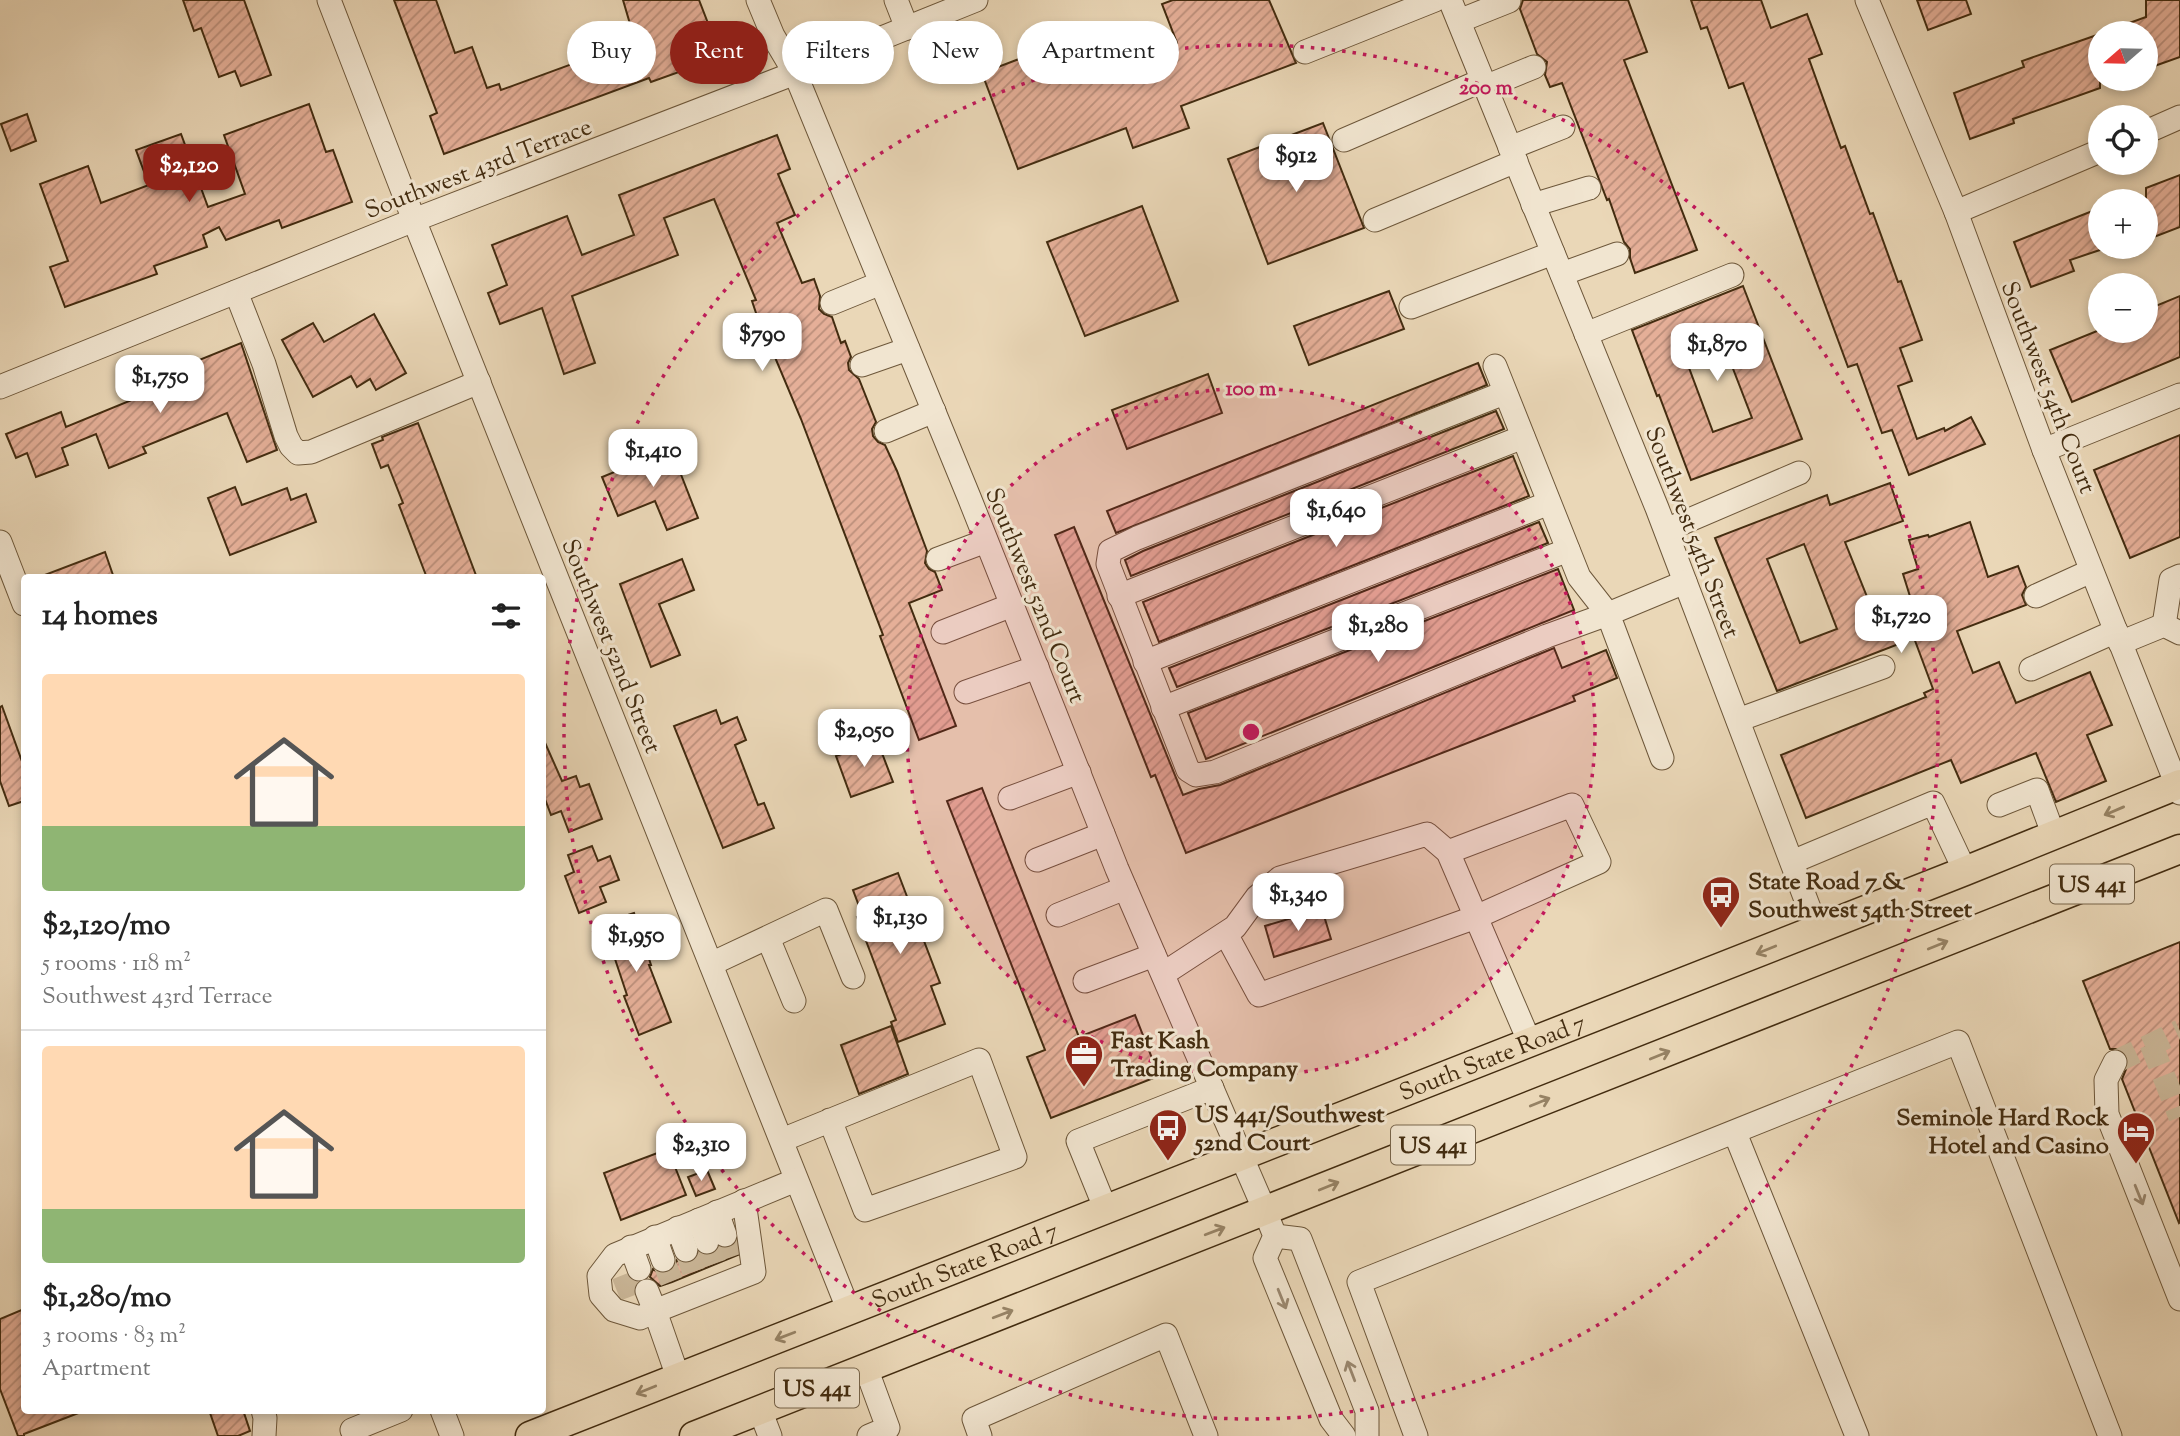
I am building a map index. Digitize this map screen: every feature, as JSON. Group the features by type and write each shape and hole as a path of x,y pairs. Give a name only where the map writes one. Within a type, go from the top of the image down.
{"main road":[{"name":"South State Road 7","path":"530,1436 2179,787"},
{"name":"US 441","path":"694,1436 765,1423 866,1368 1270,1224 2180,849"}],"street":[{"name":"Southwest 52nd Street","path":"329,0 414,220 849,1311"},
{"name":"Southwest 52nd Court","path":"758,0 782,50"},
{"path":"896,0 907,28"},
{"name":"Southwest 43rd Terrace","path":"894,33 976,0"},
{"path":"1305,52 1435,0"},
{"name":"Southwest 54th Court","path":"1867,0 1955,212 2091,571 2179,787"},
{"path":"1454,10 1509,1"},
{"name":"Southwest 54th Street","path":"1454,10 1665,530 1817,929"},
{"path":"1344,140 1484,83 1534,67"},
{"name":"Southwest 43rd Terrace","path":"0,387 414,220 782,78"},
{"name":"Southwest 52nd Court","path":"800,84 1125,888 1270,1224"},
{"path":"2158,127 2180,117"},
{"path":"1375,220 1513,155 1563,127"},
{"path":"1955,212 2088,156"},
{"path":"1533,205 1590,188"},
{"path":"1411,307 1558,264 1617,254"},
{"path":"1586,334 1732,275"},
{"path":"832,303 881,283"},
{"path":"236,292 264,364 286,436 290,446 298,453 311,453 479,382"},
{"path":"862,365 908,349"},
{"path":"1495,366 1579,577 1608,614 1662,758"},
{"path":"1504,393 1110,551 1108,564 1119,596 1188,770 1196,775 1215,772 1685,582"},
{"path":"2044,450 2180,395"},
{"path":"887,431 934,411"},
{"path":"1119,596 1523,437"},
{"path":"1665,530 1799,473"},
{"path":"1145,662 1549,503"},
{"path":"938,559 986,541"},
{"path":"0,542 21,596"},
{"path":"1163,708 1568,550"},
{"path":"2036,596 2091,571"},
{"path":"2031,669 2118,637 2172,629 2171,580 2180,576"},
{"path":"943,632 1012,605"},
{"path":"966,692 1037,667"},
{"path":"1738,720 1883,667"},
{"path":"1010,798 1079,772"},
{"path":"1999,804 2037,790 2054,836"},
{"path":"1792,862 1933,803 1965,871"},
{"path":"1226,933 1259,995 1476,917 1599,862 1572,805 1448,852"},
{"path":"1037,860 1103,834"},
{"path":"1085,981 1159,964 1226,933 1235,928 1257,897 1280,878 1427,834 1448,852 1530,1043"},
{"path":"1058,915 1125,888"},
{"path":"711,964 826,910 853,976"},
{"path":"768,938 794,1001"},
{"path":"1416,1436 1359,1282 1958,1042 2110,1436"},
{"path":"782,1140 830,1120 979,1060 1015,1157 865,1210 830,1120"},
{"path":"2115,1062 2106,1080 2107,1114 2180,1299"},
{"path":"1106,1210 1078,1141 1212,1088"},
{"path":"1735,1133 1857,1436"},
{"path":"744,1201 754,1272 718,1275 644,1305 614,1310 601,1295 599,1276 627,1262 654,1237 796,1180"},
{"path":"698,1220 706,1243 698,1220"},
{"path":"1344,1436 1331,1419 1265,1258 1270,1224 1300,1238 1367,1411 1367,1436"},
{"path":"654,1237 663,1260"},
{"path":"644,1305 678,1377"},
{"path":"980,1436 974,1419 1166,1335 1206,1436"},
{"path":"866,1368 888,1428 869,1436"},
{"path":"264,1414 264,1436"},
{"path":"350,1425 387,1414"},
{"path":"444,1414 452,1436"}],"building":[{"path":"183,0 244,0 271,75 241,86 235,71 219,77 201,28 194,31"},
{"path":"394,0 436,0 455,53 472,47 487,88 499,84 501,90 567,66 567,84 633,84 444,154 430,116 437,113"},
{"path":"623,0 699,0 707,21 670,21 670,75 656,80 656,21 629,21"},
{"path":"1173,0 1269,0 1296,63 1181,106 1189,128 1133,148 1126,128 1018,169 986,84 1003,84 1003,65 1017,60 1017,84 1179,84 1179,21 1169,21 1162,4"},
{"path":"1523,0 1628,0 1647,52 1624,60 1697,250 1635,273 1630,249 1624,242 1562,83 1550,87 1545,75 1547,62 1537,54 1520,9"},
{"path":"1691,0 1761,0 1771,28 1807,14 1822,54 1809,59 1841,148 1845,146 1898,282 1901,281 1922,340 1900,348 1912,381 1898,386 1917,439 1944,428 1945,431 1971,417 1985,444 1909,475 1892,430 1882,433 1857,364 1848,367 1743,83 1729,88 1707,27 1701,29"},
{"path":"1917,0 1966,0 1971,14 1928,30"},
{"path":"2146,0 2180,0 2180,57 2158,65 2158,21 2135,21 2146,17"},
{"path":"2088,38 2088,91 2092,91 2013,119 2014,123 1970,139 1954,93 2024,67 2022,61"},
{"path":"309,104 326,152 333,150 352,202 282,228 279,220 226,240 219,227 203,235 207,247 154,266 157,274 65,307 50,267 68,261 40,184 88,166 101,203 149,185 136,150 181,134 208,207 245,194 224,135"},
{"path":"27,114 36,141 11,151 1,124"},
{"path":"1323,123 1364,228 1268,264 1228,159"},
{"path":"777,135 790,169 778,174 795,215 777,223 802,283 814,279 820,296 819,309 832,317 841,343 845,341 851,357 849,370 859,379 876,422 872,429 873,436 885,445 897,471 927,551 925,563 935,572 942,590 909,603 956,726 919,740 880,636 883,635 801,419 769,343 759,346 753,328 760,325 752,301 756,300 714,199 664,218 678,255 572,296 595,363 564,374 542,308 500,324 488,293 507,285 492,245 567,216 582,255 634,235 619,195"},
{"path":"2180,175 2180,227 2158,235 2158,189 2146,188"},
{"path":"1142,206 1178,301 1085,336 1047,242"},
{"path":"2088,213 2088,254 2070,260 2074,271 2031,287 2014,242"},
{"path":"1743,286 1802,439 1691,480 1632,330","holes":["1720,335 1752,418 1713,432 1682,349"]},
{"path":"1389,291 1404,329 1309,365 1294,326"},
{"path":"2180,296 2180,357 2072,402 2050,350 2088,335 2088,343 2158,343 2158,305"},
{"path":"374,314 406,373 376,390 370,379 357,387 351,376 313,397 282,340 313,323 324,342"},
{"path":"241,343 277,450 247,462 227,413 143,447 146,453 109,468 96,434 62,448 68,465 36,477 27,453 16,458 6,434 61,412 66,427 144,395 140,384"},
{"path":"1478,363 1487,385 1116,533 1107,511"},
{"path":"1208,374 1222,413 1127,449 1112,410"},
{"path":"1496,411 1504,429 1131,576 1125,560 1143,551"},
{"path":"418,423 475,574 425,574 399,505 403,503 388,465 381,468 372,444 383,440 382,437"},
{"path":"2180,435 2180,537 2130,558 2094,470"},
{"path":"671,449 698,518 667,530 655,501 618,516 602,477"},
{"path":"1513,456 1529,496 1159,642 1143,602"},
{"path":"1890,483 1903,521 1845,542 1876,619 1913,606 1903,574 1918,569 1909,540 1928,535 1929,537 1970,522 1988,577 2018,566 2026,587 2022,595 2026,605 1957,631 1973,673 1999,662 2016,703 2090,672 2112,725 2087,735 2106,781 2056,802 2036,753 1961,783 1951,760 1806,818 1781,755 1926,697 1924,693 1933,689 1914,638 1777,691 1715,538 1827,495 1830,505","holes":["1804,544 1837,629 1800,643 1767,559"]},
{"path":"235,487 242,505 287,488 291,500 306,494 316,522 230,555 208,498"},
{"path":"1539,522 1548,543 1177,687 1169,668"},
{"path":"1074,527 1183,795 1220,785 1554,648 1562,668 1606,650 1617,678 1573,696 1575,701 1186,853 1155,775 1151,777 1055,535"},
{"path":"105,552 113,574 47,574"},
{"path":"682,559 694,590 659,604 680,655 651,667 620,584"},
{"path":"1558,569 1574,610 1206,759 1188,713"},
{"path":"2,706 21,759 21,802 9,806 0,781"},
{"path":"716,710 721,724 737,717 746,740 735,745 758,805 764,803 774,828 723,848 674,726"},
{"path":"877,740 893,782 851,797 836,756"},
{"path":"546,745 562,781 576,776 580,787 589,784 602,819 569,832 561,811 551,815 546,802"},
{"path":"982,788 1079,1037 1135,1015 1159,1076 1051,1118 1027,1057 1045,1050 947,801"},
{"path":"592,846 598,861 610,856 619,880 600,887 606,902 579,913 565,876 574,872 568,855"},
{"path":"898,873 940,983 931,986 945,1024 898,1042 891,1022 896,1020 857,917 862,914 853,890"},
{"path":"1322,909 1331,939 1274,957 1265,926"},
{"path":"634,913 649,965 671,1022 639,1035 624,996 627,995 603,923"},
{"path":"2180,942 2179,1223 2122,1079 2129,1062 2127,1055 2121,1049 2110,1049 2083,981"},
{"path":"891,1026 908,1074 859,1094 841,1045"},
{"path":"668,1149 686,1195 621,1220 604,1173"},
{"path":"707,1170 715,1189 696,1196 688,1177"},
{"path":"736,1244 738,1255 672,1282 660,1286 650,1277 653,1269 660,1274 667,1273 674,1269 677,1260 683,1264 690,1263 699,1253 711,1255 719,1247 729,1248"},
{"path":"21,1310 21,1414 76,1414 24,1436 18,1436 0,1389 0,1319"},
{"path":"210,1414 244,1414 250,1431 238,1436 218,1436"}],"tunnel":[{"path":"2115,1062 2180,1031"},
{"path":"2151,1044 2180,1117"},
{"path":"725,1235 733,1257"},
{"path":"707,1242 715,1264"},
{"path":"686,1250 694,1273"},
{"path":"663,1260 672,1282"},
{"path":"623,1275 632,1298"}],"place":[{"name":"State Road 7 & Southwest 54th Street","path":"1721,929"},
{"name":"Fast Kash Trading Company","path":"1084,1088"},
{"name":"US 441/Southwest 52nd Court","path":"1168,1162"},
{"name":"Seminole Hard Rock Hotel and Casino","path":"2136,1165"}]}
